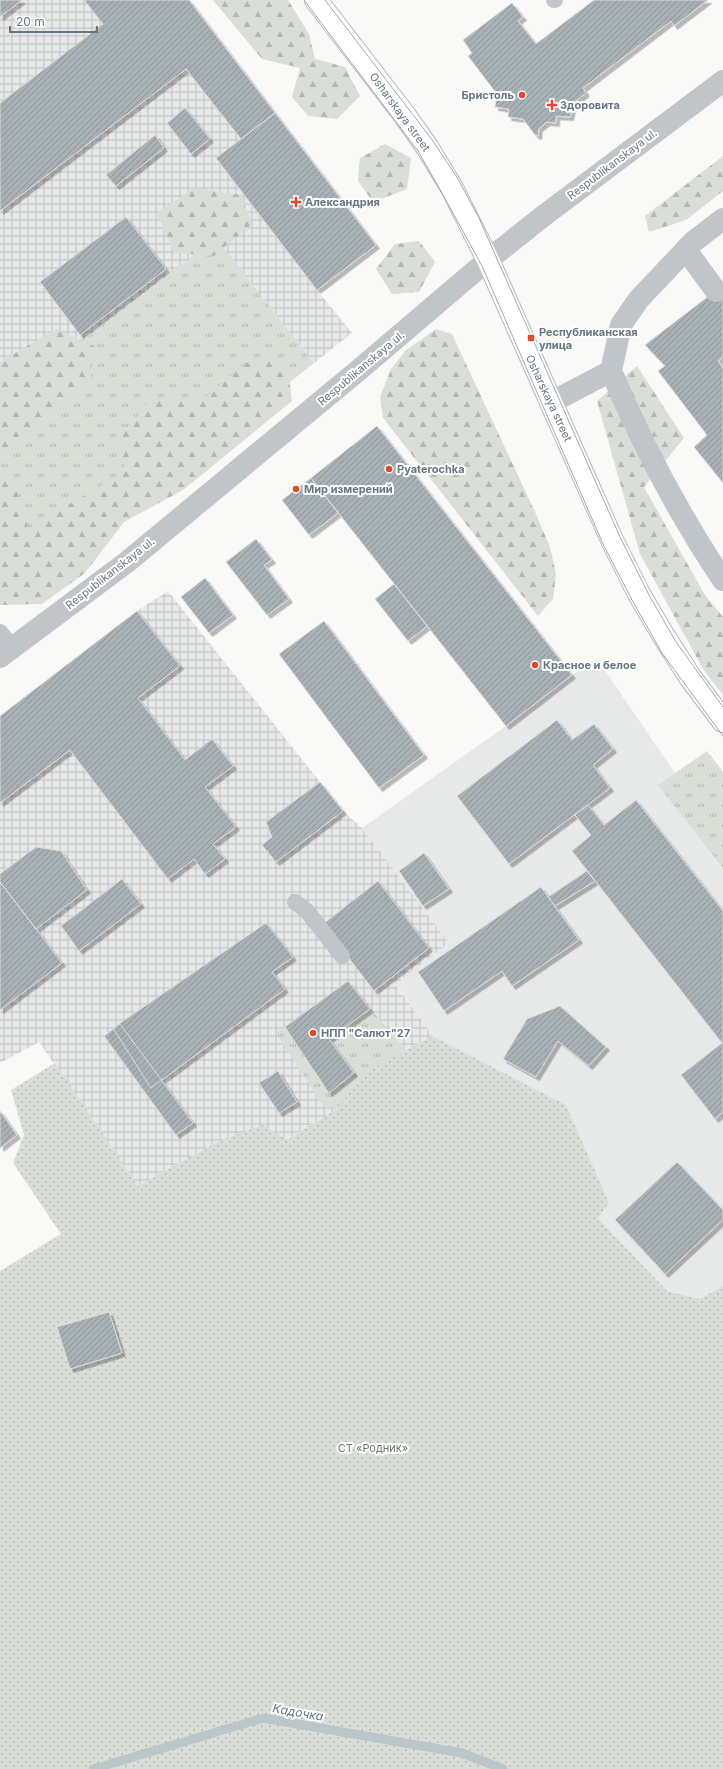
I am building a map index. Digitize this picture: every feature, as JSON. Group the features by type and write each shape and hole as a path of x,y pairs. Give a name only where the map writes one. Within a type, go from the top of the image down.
{"street":[{"name":"Osharskaya street","path":"316,0 427,147 452,188 488,260 550,403 612,540 639,594 690,677 723,721"},
{"name":"Respublikanskaya ul.","path":"4,645 127,562 360,369 488,260 548,212 723,81"},
{"path":"723,219 693,242 639,299 621,325 611,372 631,418 689,527 723,580"},
{"path":"686,250 716,291"},
{"path":"550,403 611,372"}],"lane":[{"path":"296,902 307,911 342,956"}],"shaded area":[{"path":"0,0 189,0 376,245 317,290 352,333 314,363 216,239 0,405"},
{"path":"168,591 343,811 362,828 449,943 395,984 433,1036 364,1073 337,1109 287,1140 219,1141 138,1186 39,1042 0,1063 0,716 137,611"},
{"path":"597,659 688,792 723,837 723,1286 700,1299 667,1291 598,1218 566,1105 433,1036 395,983 449,943 362,828 506,726 572,675"}],"green space":[{"path":"213,0 288,0 309,34 315,59 345,67 360,96 337,119 308,116 292,97 300,68 262,59"},
{"path":"385,144 411,158 407,189 373,202 358,181 360,158"},
{"path":"723,156 723,191 686,220 649,232 645,216"},
{"path":"194,188 241,195 252,224 214,256 174,253 157,213"},
{"path":"216,238 314,363 19,596 0,572 0,405"},
{"path":"419,241 435,262 419,292 392,294 376,269 395,244"},
{"path":"56,329 94,346 89,385 0,456 0,362"},
{"path":"436,329 452,334 550,547 556,574 553,599 538,616 383,418 380,397 391,369 405,351"},
{"path":"286,356 292,401 183,490 124,522 85,573 42,604 0,605 0,482 13,480 30,533 66,506 126,471 118,438 151,400 204,398 250,360"},
{"path":"637,366 684,438 644,487 705,595 723,617 723,695 703,669 640,554 597,401"},
{"path":"707,751 723,772 723,868 658,785"},
{"path":"348,981 406,1051 364,1073 337,1109 322,1104 276,1033"},
{"name":"СТ «Родник»","path":"433,1036 566,1105 609,1203 598,1218 667,1291 700,1299 723,1286 723,1769 0,1769 0,1271 61,1234 13,1163 24,1135 11,1090 55,1063 138,1186 219,1141 263,1125 287,1140 337,1109 364,1073"}],"building":[{"path":"0,0 22,0 0,17"},
{"path":"84,0 189,0 275,113 241,139 186,69 0,211 0,103 103,24"},
{"path":"594,0 708,0 674,26 671,21 583,88 586,93 573,103 570,117 556,116 556,123 547,122 539,128 538,136 535,135 523,119 508,117 509,109 495,107 497,94 468,56 472,53 463,40 512,3 523,17 518,21 536,44"},
{"path":"185,108 210,139 191,154 167,123"},
{"name":"Александрия","path":"275,113 376,245 317,290 216,158"},
{"path":"155,135 164,148 116,186 106,175"},
{"path":"126,217 166,269 80,335 40,282"},
{"path":"723,285 723,357 718,361 723,368 723,483 694,447 707,435 658,371 665,366 645,345"},
{"path":"377,426 572,675 506,726 311,478"},
{"path":"311,478 338,513 309,535 282,500"},
{"path":"256,539 272,560 264,565 289,599 267,615 226,562"},
{"path":"205,578 233,615 209,633 181,597"},
{"path":"394,584 427,626 408,641 375,599"},
{"path":"137,611 180,666 138,698 185,760 212,739 233,766 205,787 236,827 213,844 225,859 205,874 194,859 168,879 70,750 0,803 0,716"},
{"path":"324,621 424,755 379,788 279,654"},
{"path":"557,720 572,740 594,724 613,749 593,765 610,788 509,864 457,796"},
{"path":"320,782 343,811 276,862 262,845 272,837 266,822"},
{"path":"636,800 723,911 723,1112 715,1119 681,1075 722,1043 572,851 591,835 575,815 588,805 604,825"},
{"path":"36,847 61,851 87,890 36,929 0,882 0,874"},
{"path":"424,853 449,889 423,906 399,871"},
{"path":"587,871 595,881 555,906 548,897"},
{"path":"122,879 141,904 79,951 61,926"},
{"path":"378,881 429,948 374,991 323,924"},
{"path":"0,882 62,963 0,1010"},
{"path":"541,887 579,940 512,986 502,971 444,1011 418,972"},
{"path":"266,923 293,957 272,972 285,989 151,1088 113,1028"},
{"name":"НПП \"Салют\"27","path":"348,981 370,1009 329,1039 354,1073 329,1093 285,1027"},
{"path":"560,1006 606,1047 589,1066 558,1041 536,1077 503,1059 527,1019"},
{"path":"120,1024 193,1123 176,1135 104,1036"},
{"path":"278,1071 297,1102 279,1113 259,1083"},
{"path":"0,1111 17,1135 0,1148"},
{"path":"677,1162 723,1210 723,1220 665,1274 615,1220"},
{"path":"109,1312 122,1353 70,1369 57,1327"}],"waterway":[{"name":"Кадочка","path":"93,1769 263,1718 462,1753 503,1769"}],"tram line":[{"path":"304,0 418,151 442,193 482,266 603,544 662,653 723,736"},
{"path":"325,0 433,141 458,179 479,218 620,537 649,595 676,642 723,707"}],"place":[{"name":"Бристоль","path":"522,95"},
{"name":"Здоровита","path":"552,105"},
{"name":"Александрия","path":"296,202"},
{"name":"Республиканская улица","path":"531,338"},
{"name":"Pyaterochka","path":"389,469"},
{"name":"Мир измерений","path":"296,489"},
{"name":"Красное и белое","path":"535,665"},
{"name":"НПП \"Салют\"27","path":"313,1033"}]}
